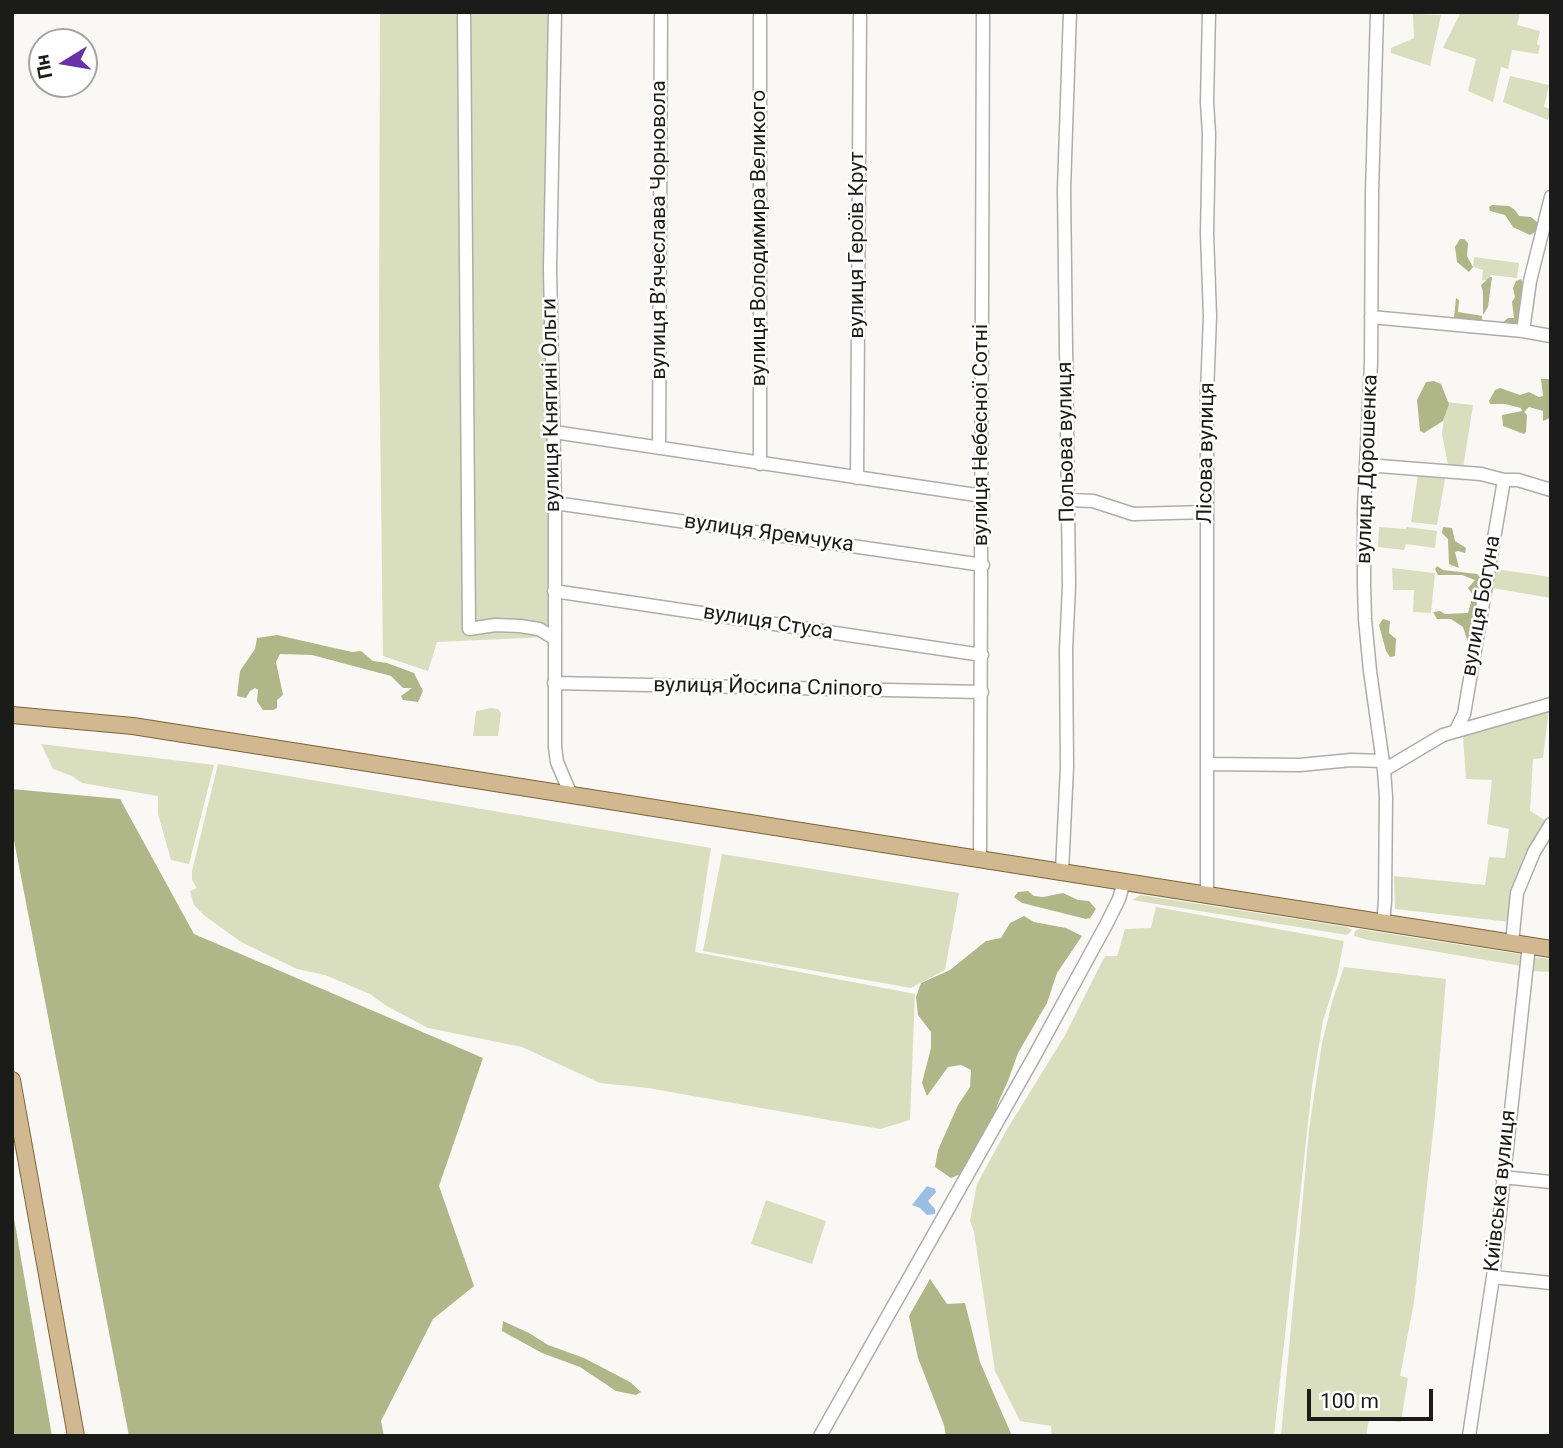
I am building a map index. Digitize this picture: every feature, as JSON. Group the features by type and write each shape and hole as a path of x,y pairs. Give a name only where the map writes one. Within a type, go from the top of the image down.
{"main road":[{"path":"12,715 133,726 1551,949"},
{"path":"12,1080 76,1436"}],"street":[{"path":"464,12 468,629 495,625 520,626 539,629 554,638"},
{"name":"вулиця Княгині Ольги","path":"555,12 550,269 555,503 555,747 557,762 571,795"},
{"name":"вулиця Вʼячеслава Чорновола","path":"659,448 661,12"},
{"name":"вулиця Володимира Великого","path":"760,12 760,464"},
{"name":"вулиця Героїв Крут","path":"857,478 860,12"},
{"name":"вулиця Небесної Сотні","path":"981,859 981,167 984,12"},
{"name":"Польова вулиця","path":"1062,871 1067,767 1069,500 1066,473 1064,189 1070,12"},
{"name":"Лісова вулиця","path":"1207,894 1209,12"},
{"name":"вулиця Дорошенка","path":"1377,12 1365,619 1383,766 1383,924"},
{"path":"1523,331 1530,281 1551,197"},
{"path":"1371,317 1551,336"},
{"path":"554,432 983,496"},
{"path":"1366,465 1481,474 1504,480 1518,480 1551,491"},
{"name":"вулиця Богуна","path":"1456,730 1464,714 1504,480"},
{"path":"1069,500 1093,501 1133,514 1207,512"},
{"name":"вулиця Яремчука","path":"555,503 983,565"},
{"name":"вулиця Стуса","path":"554,591 982,656"},
{"name":"вулиця Йосипа Сліпого","path":"554,683 982,692"},
{"path":"1208,764 1300,765 1351,760 1383,766 1456,730 1551,704"},
{"name":"Київська вулиця","path":"1469,1436 1493,1277 1502,1178 1519,944 1514,924 1517,893 1524,873 1551,824"},
{"path":"820,1436 1035,1055 1106,925 1124,881"},
{"path":"1502,1178 1551,1182"},
{"path":"1493,1277 1551,1283"}],"green space":[{"path":"380,12 548,12 546,323 552,630 548,637 437,642 428,671 383,656 379,336"},
{"path":"1461,12 1520,12 1517,25 1540,31 1538,54 1512,50 1508,69 1501,67 1493,102 1468,91 1476,59 1443,48"},
{"path":"1413,14 1441,15 1430,66 1391,53 1391,48 1414,38"},
{"path":"1510,76 1549,85 1544,107 1551,109 1548,120 1503,102"},
{"path":"1509,206 1519,216 1531,217 1537,222 1537,231 1530,235 1513,227 1505,215 1490,211 1489,207"},
{"path":"1460,239 1468,243 1467,256 1473,267 1469,272 1457,262 1455,247"},
{"path":"1474,257 1519,263 1517,278 1491,275 1489,281 1482,280 1483,270 1473,267"},
{"path":"1490,277 1488,307 1483,315 1481,285"},
{"path":"1521,279 1524,287 1520,324 1516,328 1502,323 1508,318 1514,318 1513,288 1516,281"},
{"path":"1456,298 1459,300 1458,312 1482,316 1482,320 1479,322 1454,318"},
{"path":"1541,379 1551,379 1550,418 1543,421 1543,411 1529,407 1524,412 1527,415 1524,434 1503,426 1502,415 1522,411 1521,408 1505,404 1490,404 1495,390 1500,388 1520,395 1529,392 1539,397 1543,396"},
{"path":"1426,382 1441,384 1449,404 1443,421 1424,433 1420,431 1417,400"},
{"path":"1446,402 1473,405 1463,468 1448,465 1442,434"},
{"path":"1418,475 1445,479 1437,525 1411,522"},
{"path":"1379,527 1437,531 1435,548 1406,544 1404,550 1378,547"},
{"path":"1443,527 1452,528 1455,541 1466,548 1465,553 1455,552 1459,568 1449,564 1448,539 1442,533"},
{"path":"1437,566 1443,570 1477,574 1481,578 1472,643 1468,643 1463,627 1451,619 1437,619 1433,612 1468,613 1473,595 1468,588 1475,580 1462,575 1438,575 1435,569"},
{"path":"1392,568 1435,573 1431,613 1413,612 1414,590 1393,590"},
{"path":"1495,569 1551,577 1551,598 1492,588"},
{"path":"1383,619 1390,621 1389,633 1396,639 1395,656 1390,657 1386,651 1379,625"},
{"path":"277,635 352,652 361,651 373,661 414,673 423,691 418,702 403,700 401,696 412,688 403,688 391,676 312,655 280,654 276,662 283,695 277,700 277,708 263,710 257,701 258,690 255,688 246,698 237,696 240,671 255,649 257,638"},
{"path":"498,709 501,713 498,736 473,736 476,711"},
{"path":"1549,709 1543,758 1533,759 1530,811 1548,822 1526,862 1523,861 1514,889 1510,922 1395,909 1394,876 1485,885 1489,857 1505,858 1509,829 1487,824 1492,780 1466,779 1463,736"},
{"path":"41,744 214,765 189,864 171,860 158,814 158,796 82,783 53,769"},
{"path":"218,764 711,848 695,952 915,994 910,1120 880,1129 648,1088 600,1083 522,1047 428,1028 370,994 325,975 297,969 241,942 194,905 190,891 197,888 192,880 192,871"},
{"path":"12,789 120,799 194,934 483,1058 439,1186 474,1286 433,1319 381,1421 384,1436 129,1436 12,830"},
{"path":"722,854 959,893 945,970 911,988 703,951"},
{"path":"1028,891 1034,896 1043,897 1063,893 1078,900 1089,901 1096,909 1090,918 1086,919 1022,903 1014,897 1018,892"},
{"path":"1141,895 1347,927 1352,930 1347,935 1132,900"},
{"path":"1156,907 1344,941 1337,976 1323,1021 1312,1086 1274,1436 1052,1436 1051,1426 1020,1421 995,1371 974,1232 970,1221 977,1184 1064,1037 1105,956 1117,956 1125,929 1151,928"},
{"path":"1024,916 1034,922 1066,928 1082,936 1057,973 1047,1003 1018,1053 994,1119 969,1158 963,1173 951,1178 935,1167 938,1150 958,1105 970,1087 971,1070 961,1065 948,1067 927,1096 922,1083 931,1048 931,1032 918,1015 916,997 921,983 950,970 986,941 1001,938 1010,923"},
{"path":"1359,929 1519,954 1522,956 1521,966 1368,940 1354,936"},
{"path":"1533,957 1551,959 1551,972 1531,971"},
{"path":"1344,967 1446,979 1435,1115 1414,1302 1400,1376 1408,1378 1401,1422 1369,1419 1366,1436 1281,1436 1309,1130 1322,1043"},
{"path":"766,1200 826,1221 812,1264 751,1244"},
{"path":"12,1207 52,1436 12,1436"},
{"path":"930,1279 947,1304 965,1303 980,1362 1012,1436 946,1436 918,1358 909,1316"},
{"path":"503,1321 548,1345 584,1358 630,1382 641,1392 636,1395 616,1391 580,1367 542,1353 502,1331"}],"water":[{"path":"927,1186 936,1192 928,1201 935,1209 935,1214 927,1215 912,1205"}]}
